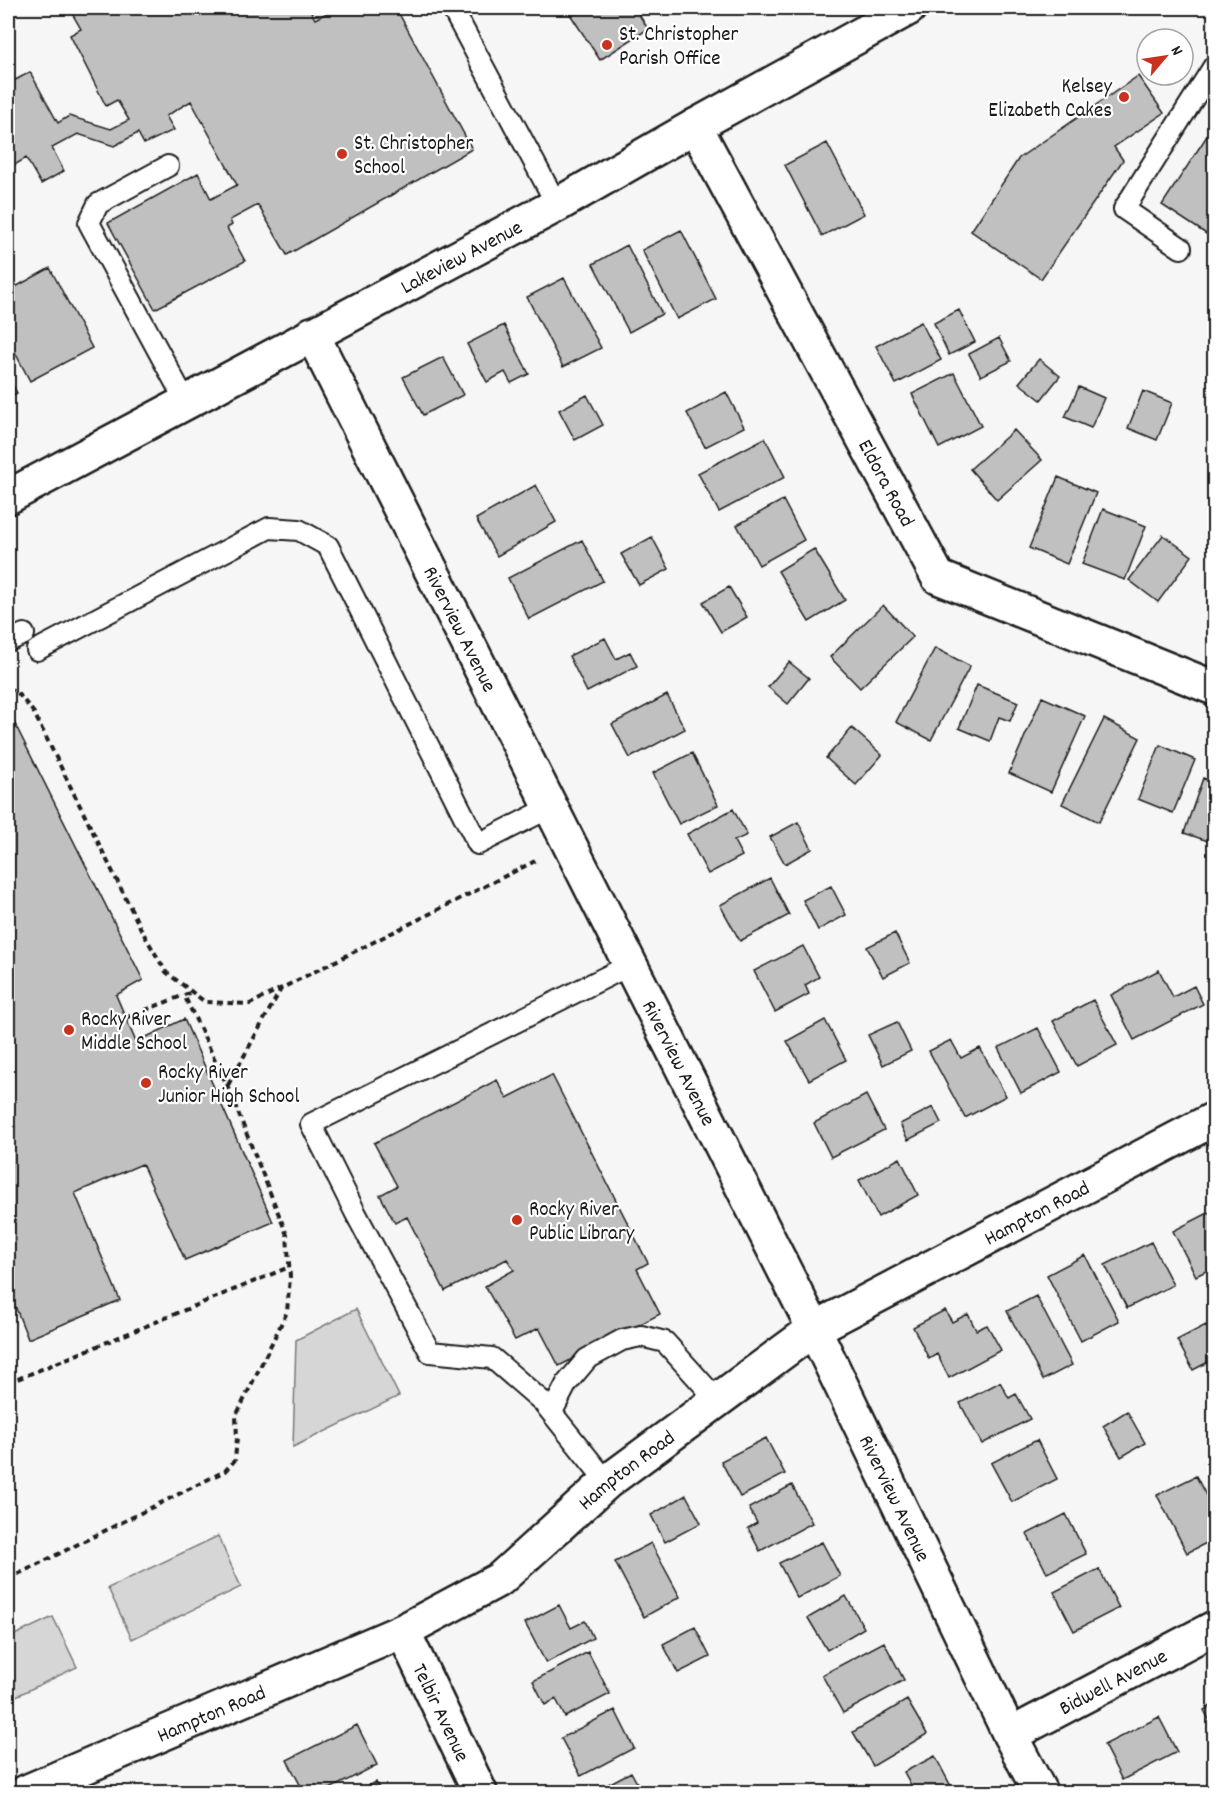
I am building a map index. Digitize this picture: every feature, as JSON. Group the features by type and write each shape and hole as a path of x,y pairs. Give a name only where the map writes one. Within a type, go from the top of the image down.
{"street":[{"name":"Lakeview Avenue","path":"8,497 557,205 909,8"},
{"name":"Eldora Road","path":"695,126 938,577 1215,688"},
{"name":"Riverview Avenue","path":"312,334 814,1329 1010,1736 1040,1792"},
{"name":"Hampton Road","path":"42,1789 403,1631 500,1579 607,1482 814,1329 1215,1119"},
{"name":"Bidwell Avenue","path":"1010,1736 1215,1628"},
{"name":"Telbir Avenue","path":"403,1631 480,1792"}],"lane":[{"path":"452,8 557,205"},
{"path":"1181,248 1124,209 1215,66"},
{"path":"168,166 98,204 89,224 186,402"},
{"path":"37,650 269,528 299,530 328,546 478,844 551,807"},
{"path":"607,1482 543,1402 492,1358 430,1352 311,1124 630,964"},
{"path":"552,1412 567,1383 587,1359 622,1340 641,1336 665,1342 717,1400"}],"path":[{"path":"8,689 17,692 34,713 136,920 166,972 205,1002 250,1004 540,859"},
{"path":"227,1085 281,989"},
{"path":"125,1018 192,992"},
{"path":"8,1579 225,1471 235,1460 236,1416 287,1312 289,1267 287,1235 227,1085 184,994"},
{"path":"8,1383 289,1267"}],"shaded area":[{"path":"356,1309 399,1396 293,1447 296,1340"},
{"path":"218,1536 241,1587 132,1639 108,1588"},
{"path":"53,1617 77,1667 8,1700 8,1638"}],"building":[{"name":"St. Christopher School","path":"69,8 309,8 315,19 337,8 396,8 472,149 287,255 258,205 230,220 232,225 227,228 245,261 155,309 108,223 198,173 211,199 237,185 191,101 166,116 174,130 144,144 138,133 114,146 78,134 52,148 64,171 41,184 26,158 8,169 8,84 30,72 58,123 69,116 111,129 129,120 117,100 106,106 70,35 81,29"},
{"name":"St. Christopher Parish Office","path":"566,8 635,8 648,29 600,60"},
{"path":"1135,78 1135,87 1146,87 1164,113 1114,147 1123,160 1041,279 971,231 1019,158"},
{"path":"1214,125 1214,239 1162,205"},
{"path":"827,143 864,214 822,236 785,165"},
{"path":"681,230 716,299 677,319 642,250"},
{"path":"627,245 662,314 629,332 593,264"},
{"path":"50,268 92,348 30,381 8,339 8,291"},
{"path":"564,278 601,348 563,367 527,297"},
{"path":"959,310 975,342 949,355 934,323"},
{"path":"921,322 941,360 896,384 876,346"},
{"path":"504,325 529,374 511,383 505,372 487,382 467,344"},
{"path":"999,338 1011,361 981,376 969,354"},
{"path":"443,357 463,395 423,415 403,377"},
{"path":"1039,359 1060,376 1041,400 1019,383"},
{"path":"954,373 981,426 939,448 912,394"},
{"path":"8,377 17,393 8,398"},
{"path":"1079,387 1104,398 1091,428 1065,417"},
{"path":"1143,391 1172,403 1157,440 1128,428"},
{"path":"726,392 744,427 705,447 687,413"},
{"path":"587,395 603,425 575,440 559,410"},
{"path":"1014,430 1042,460 997,500 970,469"},
{"path":"765,438 785,477 719,512 698,473"},
{"path":"1058,477 1096,493 1067,564 1029,548"},
{"path":"536,485 556,522 497,556 476,519"},
{"path":"783,500 804,540 759,565 737,525"},
{"path":"1103,509 1146,526 1125,580 1082,564"},
{"path":"1163,535 1192,556 1158,602 1129,580"},
{"path":"652,537 669,569 639,585 621,554"},
{"path":"582,540 603,581 529,619 508,578"},
{"path":"814,549 845,600 809,622 778,571"},
{"path":"729,587 747,617 721,632 703,602"},
{"path":"883,605 913,637 860,688 830,657"},
{"path":"605,638 616,659 630,652 637,666 587,692 569,656"},
{"path":"935,648 970,666 931,740 896,722"},
{"path":"789,662 809,678 788,704 768,687"},
{"path":"977,685 1018,702 1010,721 999,717 990,741 959,728"},
{"path":"667,695 685,729 630,758 612,724"},
{"path":"1042,697 1085,716 1051,792 1009,773"},
{"name":"Rocky River Middle School","path":"10,714 143,980 116,995 136,1042 184,1019 273,1222 185,1260 142,1164 75,1193 120,1300 28,1339 8,1288 8,716"},
{"path":"1104,719 1140,738 1099,822 1062,804"},
{"path":"852,728 882,755 856,785 826,758"},
{"path":"1160,745 1195,760 1173,813 1138,799"},
{"path":"692,753 718,805 679,824 653,773"},
{"path":"1203,778 1214,782 1214,843 1184,833"},
{"path":"733,809 747,835 734,841 742,856 708,874 687,834"},
{"path":"798,822 812,849 785,864 770,837"},
{"path":"770,878 789,915 740,941 720,905"},
{"path":"831,886 846,915 818,930 803,900"},
{"path":"895,933 910,963 883,977 867,947"},
{"path":"803,946 819,977 805,985 809,994 775,1012 754,971"},
{"path":"1159,970 1173,997 1194,986 1203,1004 1134,1040 1111,995"},
{"path":"1093,1000 1117,1045 1077,1066 1053,1021"},
{"path":"825,1020 846,1060 809,1080 787,1041"},
{"path":"897,1022 911,1051 883,1065 868,1035"},
{"path":"1038,1028 1061,1072 1021,1093 998,1048"},
{"path":"951,1040 961,1058 980,1048 1006,1096 965,1118 929,1051"},
{"name":"Rocky River Public Library","path":"552,1075 648,1263 637,1269 660,1314 559,1366 539,1328 515,1340 485,1286 514,1270 507,1259 445,1291 407,1217 395,1223 380,1195 397,1186 374,1143 497,1080 507,1098"},
{"path":"866,1095 884,1130 831,1157 814,1123"},
{"path":"933,1107 941,1123 908,1140 900,1124"},
{"path":"900,1158 918,1195 878,1217 859,1180"},
{"path":"1214,1210 1214,1267 1196,1276 1173,1231"},
{"path":"1151,1242 1173,1285 1127,1308 1105,1265"},
{"path":"1085,1255 1119,1321 1081,1341 1047,1275"},
{"path":"1036,1296 1072,1365 1043,1380 1007,1311"},
{"path":"945,1310 952,1322 968,1314 976,1330 987,1325 1001,1350 949,1378 937,1354 929,1359 913,1327"},
{"path":"1206,1325 1214,1340 1214,1359 1193,1370 1177,1340"},
{"path":"1000,1382 1009,1398 1016,1394 1030,1419 982,1444 960,1403"},
{"path":"1127,1411 1145,1443 1121,1457 1103,1426"},
{"path":"766,1438 785,1474 740,1497 721,1461"},
{"path":"1037,1440 1057,1479 1012,1502 991,1463"},
{"path":"1196,1476 1214,1511 1214,1539 1187,1553 1157,1495"},
{"path":"792,1485 812,1523 760,1551 748,1528 757,1523 749,1508"},
{"path":"686,1495 701,1523 665,1542 651,1515"},
{"path":"1066,1514 1086,1554 1047,1573 1027,1534"},
{"path":"822,1542 840,1576 797,1598 779,1563"},
{"path":"651,1543 680,1597 644,1617 615,1562"},
{"path":"1099,1569 1119,1608 1074,1631 1054,1592"},
{"path":"846,1596 864,1628 827,1650 808,1618"},
{"path":"559,1605 571,1628 585,1621 593,1638 546,1663 525,1623"},
{"path":"695,1627 710,1657 678,1673 663,1644"},
{"path":"884,1642 904,1680 843,1713 822,1675"},
{"path":"588,1652 610,1694 565,1717 556,1699 545,1705 533,1681"},
{"path":"907,1700 927,1734 873,1766 853,1732"},
{"path":"1214,1704 1214,1729 1204,1710"},
{"path":"615,1710 634,1748 581,1776 561,1738"},
{"path":"1159,1717 1177,1752 1122,1780 1104,1745"},
{"path":"357,1725 377,1765 324,1792 304,1792 287,1760"},
{"path":"935,1756 954,1792 915,1792 904,1772"},
{"path":"631,1772 642,1792 599,1792 597,1790"},
{"path":"376,1782 381,1792 355,1792"},
{"path":"263,1786 267,1792 250,1792"}],"place":[{"name":"St. Christopher Parish Office","path":"607,45"},
{"name":"Kelsey Elizabeth Cakes","path":"1124,97"},
{"name":"St. Christopher School","path":"342,154"},
{"name":"Rocky River Middle School","path":"69,1030"},
{"name":"Rocky River Junior High School","path":"146,1083"},
{"name":"Rocky River Public Library","path":"517,1220"}]}
